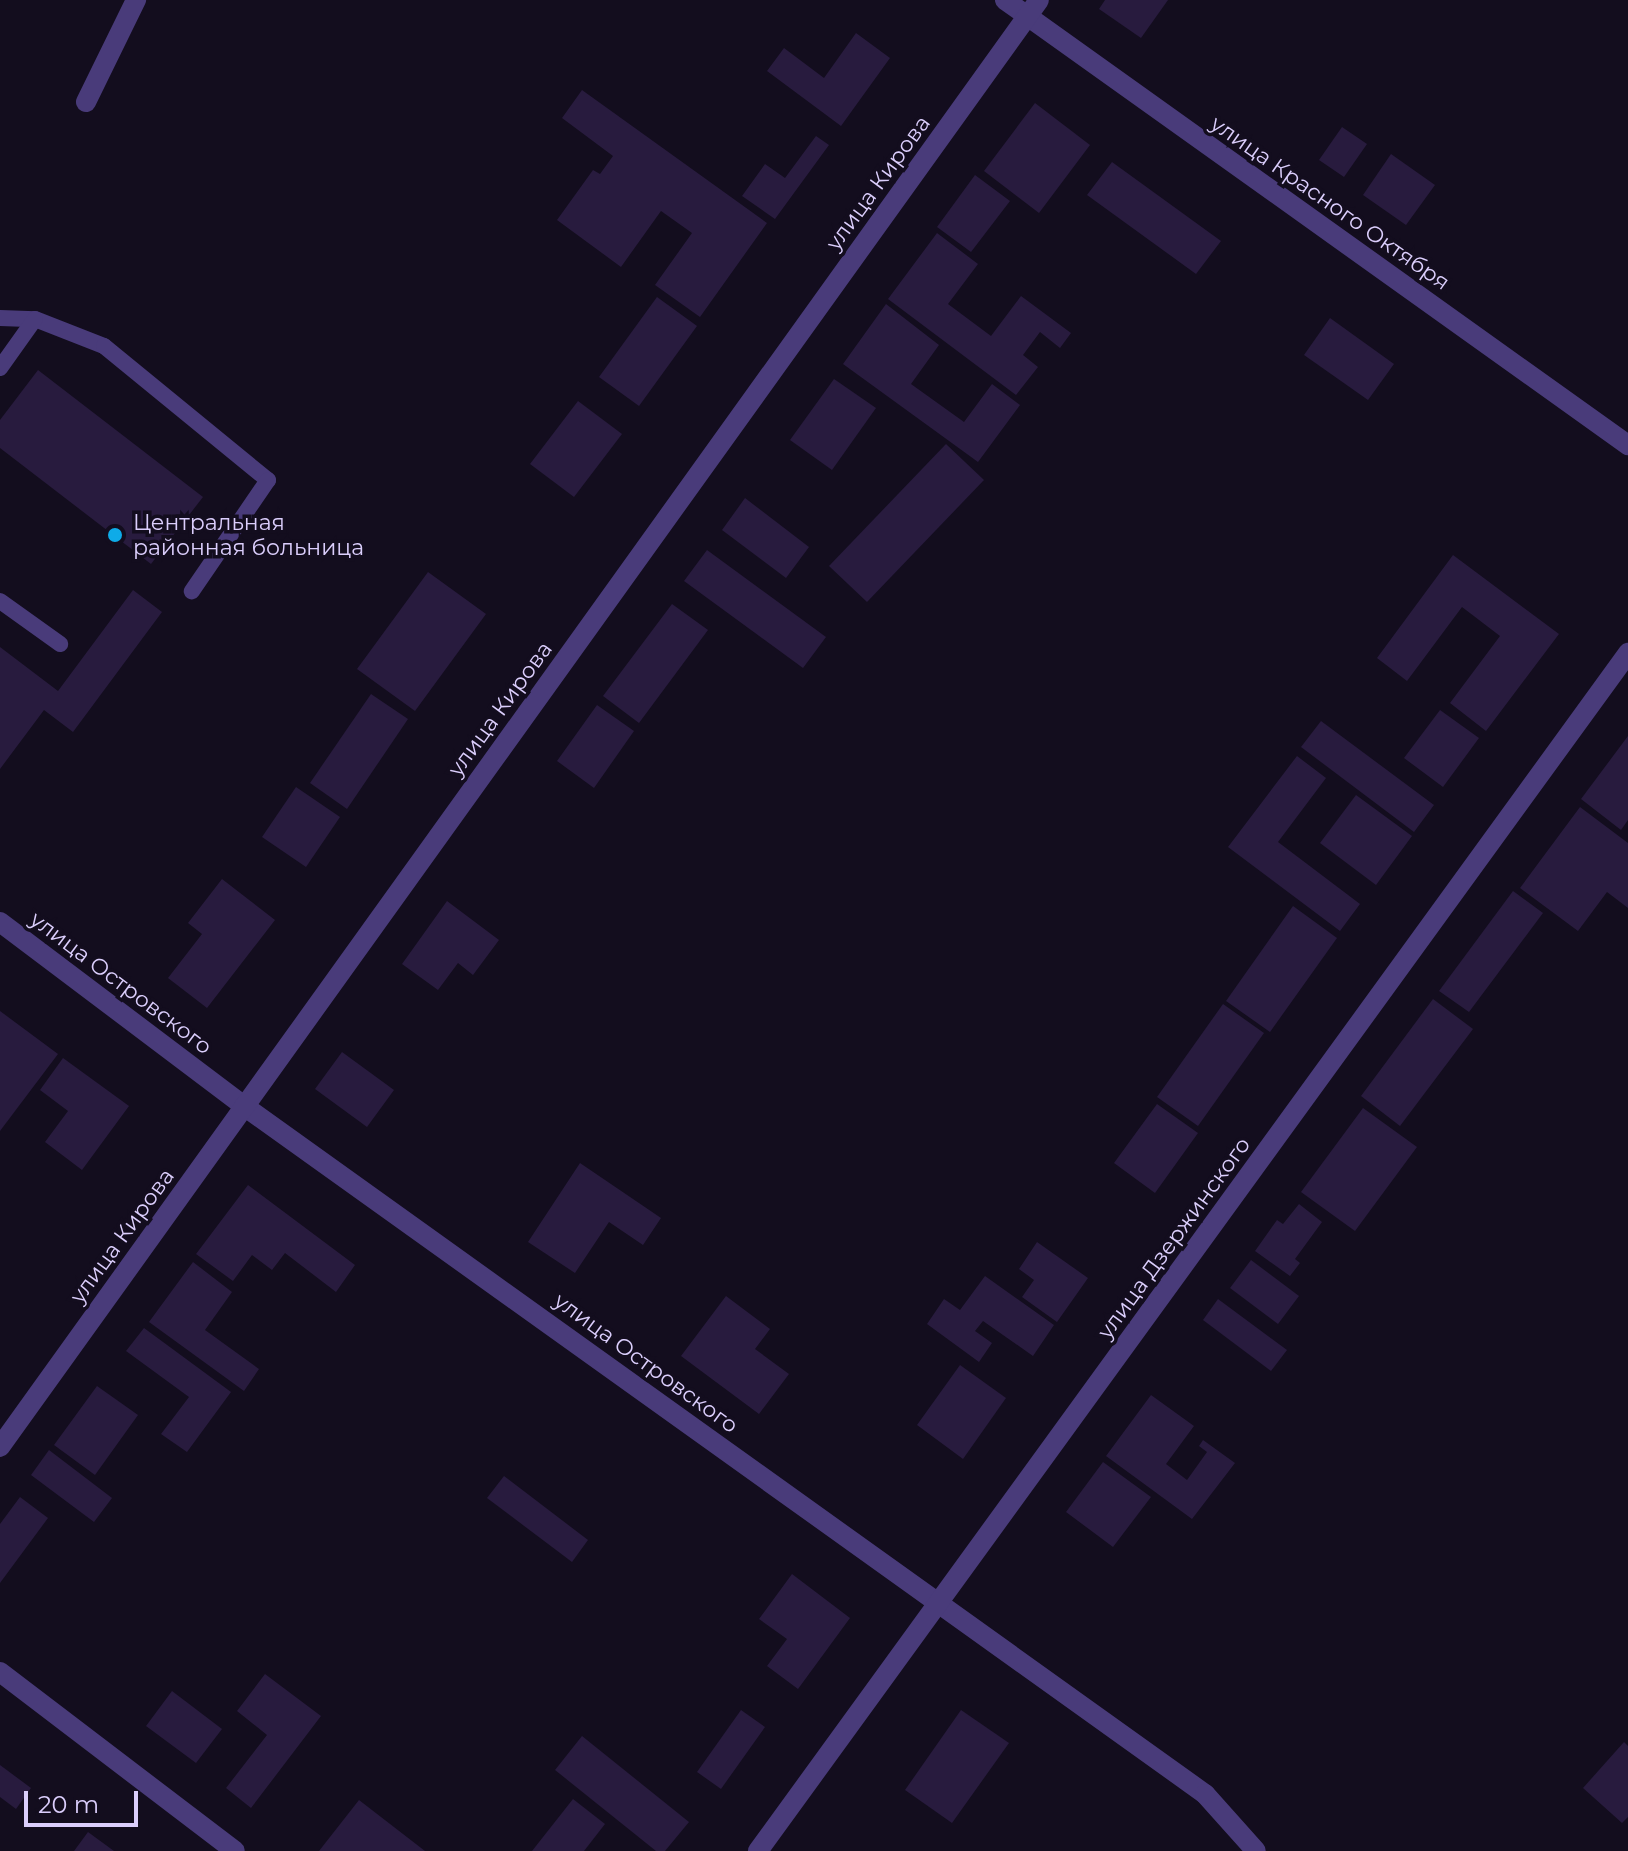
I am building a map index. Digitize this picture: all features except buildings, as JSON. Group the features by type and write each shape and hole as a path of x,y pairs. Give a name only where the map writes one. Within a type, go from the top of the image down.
{"street":[{"path":"86,102 136,0"},
{"name":"улица Красного Октября","path":"1005,0 1033,8 1628,445"},
{"name":"улица Кирова","path":"0,1447 1033,8"},
{"name":"улица Дзержинского","path":"758,1851 1628,653"},
{"name":"улица Островского","path":"0,922 244,1106 1205,1794 1256,1851"},
{"path":"0,1672 235,1851"}],"lane":[{"path":"0,318 35,319 104,346 268,480 192,591"},
{"path":"0,368 35,319"},
{"path":"0,601 60,644"}],"place":[{"name":"Центральная районная больница","path":"115,535"}]}
